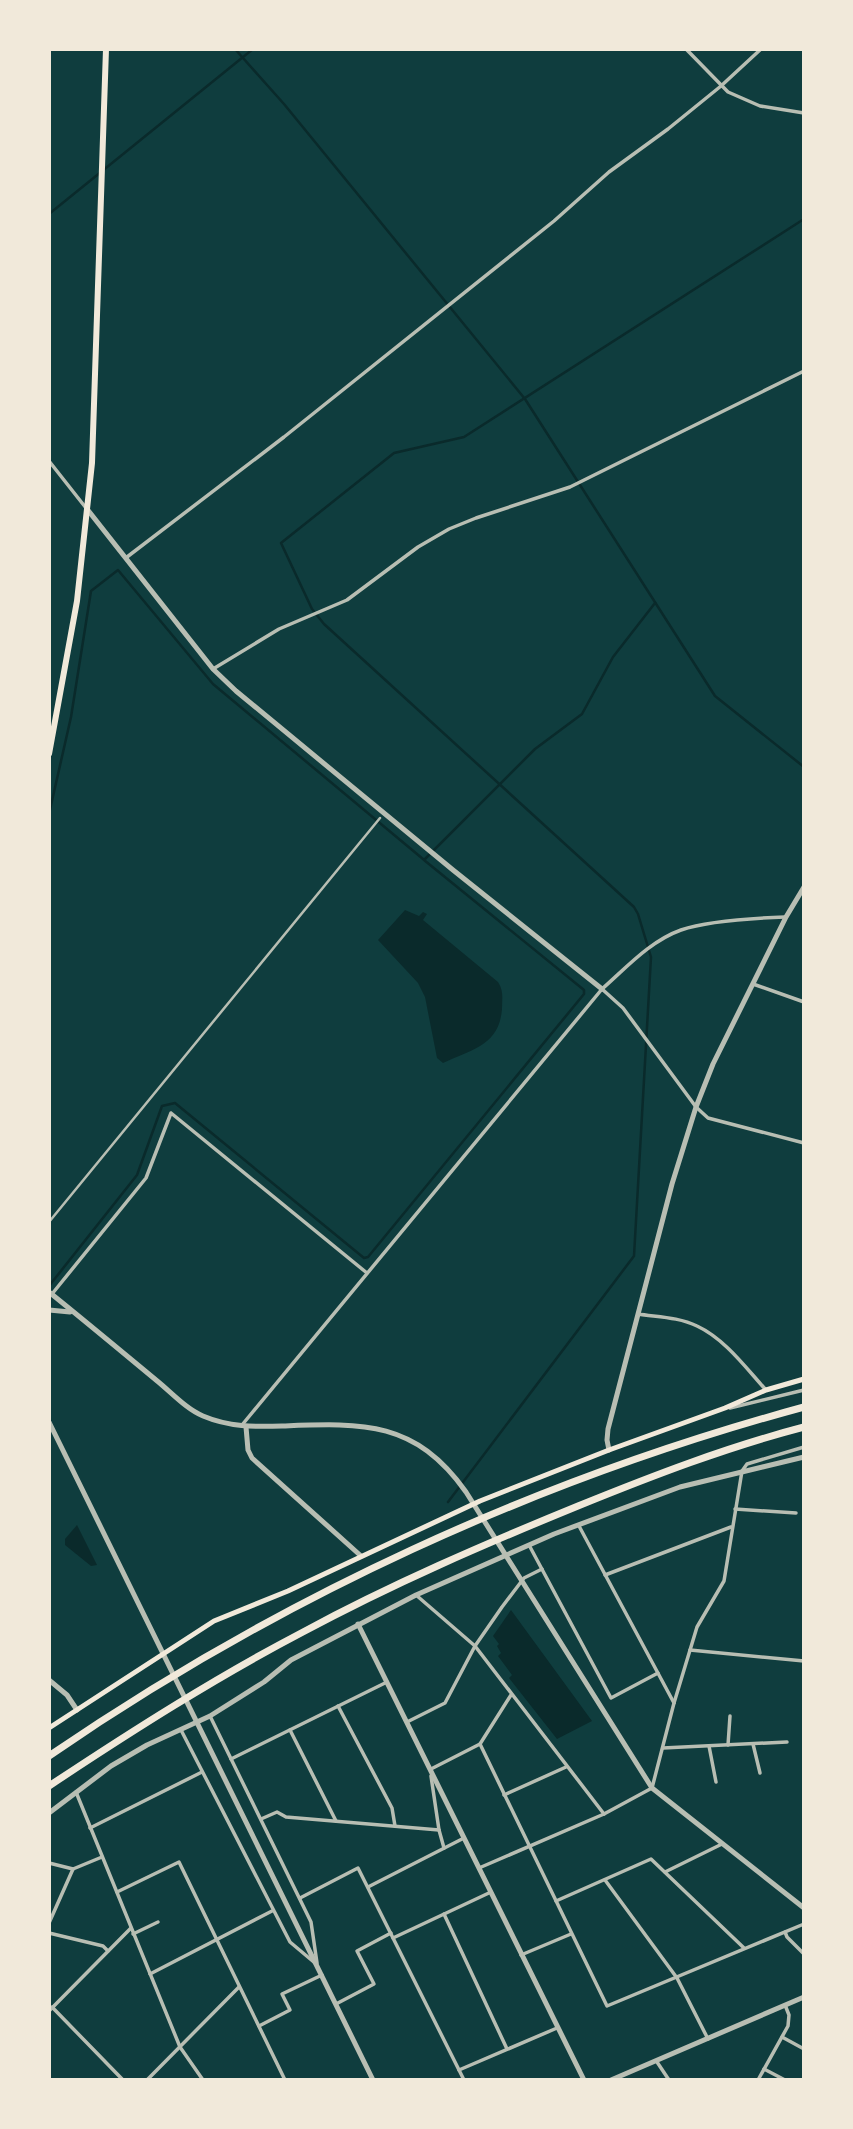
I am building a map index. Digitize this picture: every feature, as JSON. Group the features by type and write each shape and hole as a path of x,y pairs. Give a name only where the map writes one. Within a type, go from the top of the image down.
{"highway":[{"path":"49,1756 141,1696 240,1637 347,1580 501,1510 573,1482 660,1451 804,1407"},
{"path":"49,1786 166,1710 303,1632 382,1592 521,1529 624,1488 804,1427"}],"main road":[{"path":"49,754 75,614 95,411 106,49"},
{"path":"49,1728 214,1621 288,1591 480,1502 766,1390 804,1379"}],"street":[{"path":"686,49 728,92 760,106 804,113"},
{"path":"125,559 234,477 554,220 608,172 668,129 761,49"},
{"path":"213,669 279,629 347,600 418,547 449,529 586,480 804,371"},
{"path":"49,461 213,669 336,775 623,1007 696,1107 708,1118 804,1143"},
{"path":"49,1222 380,818"},
{"path":"609,1450 608,1429 672,1184 696,1107 713,1065 786,917 803,891"},
{"path":"361,1556 252,1458 244,1427 367,1273 602,989 654,944 680,930 710,923 786,917"},
{"path":"754,984 804,1002"},
{"path":"367,1273 171,1113 146,1178 50,1293 195,1412 244,1427 335,1424 380,1429 410,1439 433,1455 452,1474 652,1788 804,1908"},
{"path":"49,1310 74,1313"},
{"path":"638,1314 676,1319 696,1325 712,1334 766,1390"},
{"path":"724,1408 748,1405 804,1390"},
{"path":"49,1422 373,2080"},
{"path":"479,1868 604,1814 652,1788 697,1627 723,1581 742,1471 747,1464 804,1447"},
{"path":"49,1813 111,1766 147,1745 210,1716 264,1682 290,1660 416,1595 529,1545 680,1487 804,1457"},
{"path":"735,1509 796,1513"},
{"path":"579,1525 674,1703"},
{"path":"605,1575 732,1527"},
{"path":"529,1545 611,1698 658,1673"},
{"path":"407,1722 445,1703 475,1646 524,1578 542,1569"},
{"path":"416,1595 475,1646 604,1814"},
{"path":"358,1624 584,2080"},
{"path":"690,1650 804,1661"},
{"path":"49,1680 67,1695 77,1710"},
{"path":"231,1759 387,1682"},
{"path":"430,1770 480,1744 512,1695"},
{"path":"338,1706 392,1808 394,1826"},
{"path":"210,1716 311,1922 317,1965"},
{"path":"728,1745 730,1716"},
{"path":"181,1730 290,1942 317,1965"},
{"path":"290,1730 336,1821"},
{"path":"663,1748 787,1742"},
{"path":"480,1744 607,2006 804,1924"},
{"path":"753,1744 760,1773"},
{"path":"709,1746 716,1782"},
{"path":"504,1795 566,1767"},
{"path":"430,1770 444,1848"},
{"path":"90,1828 202,1772"},
{"path":"76,1792 180,2048 203,2080"},
{"path":"261,1819 277,1812 286,1817 439,1830"},
{"path":"368,1887 464,1838"},
{"path":"665,1872 722,1843"},
{"path":"49,1863 73,1870 102,1857"},
{"path":"556,1901 651,1859 745,1949"},
{"path":"117,1892 178,1861 218,1938 285,2080"},
{"path":"300,1898 358,1868 464,2080"},
{"path":"49,1923 73,1870"},
{"path":"605,1880 677,1978 708,2039"},
{"path":"393,1938 491,1892"},
{"path":"49,1900 58,1902"},
{"path":"150,1975 273,1911"},
{"path":"444,1914 507,2049"},
{"path":"123,2080 51,2009 108,1951 132,1931 158,1922"},
{"path":"785,1932 804,1954"},
{"path":"49,1933 103,1946 108,1951"},
{"path":"336,2004 374,1984 357,1951 391,1933"},
{"path":"521,1955 571,1933"},
{"path":"259,2026 290,2010 282,1994 322,1975"},
{"path":"146,2080 239,1987"},
{"path":"611,2080 804,1997"},
{"path":"758,2080 790,2021 785,2006"},
{"path":"460,2070 557,2028"},
{"path":"782,2037 804,2049"},
{"path":"657,2062 669,2080"},
{"path":"765,2069 785,2080"}],"water":[{"path":"405,910 419,916 423,912 427,914 423,920 498,982 501,989 500,1021 490,1039 474,1050 443,1063 437,1058 425,997 418,983 378,940"},
{"path":"77,1525 97,1565 91,1566 65,1545 65,1539"},
{"path":"511,1610 592,1721 557,1739 509,1678 512,1675 498,1656 501,1653 497,1646 499,1644 493,1636"}],"waterway":[{"path":"235,49 284,104 525,399 715,696 804,767"},
{"path":"49,214 253,49"},
{"path":"448,1502 634,1256 651,957 634,907 324,624 312,609 281,543 394,453 464,437 804,219"},
{"path":"49,814 71,717 91,591 118,570 213,684 423,859"},
{"path":"49,1286 137,1175 162,1106 175,1103 364,1258 368,1257 584,994 584,990 424,860 535,749 582,714 613,657 655,603"}]}
